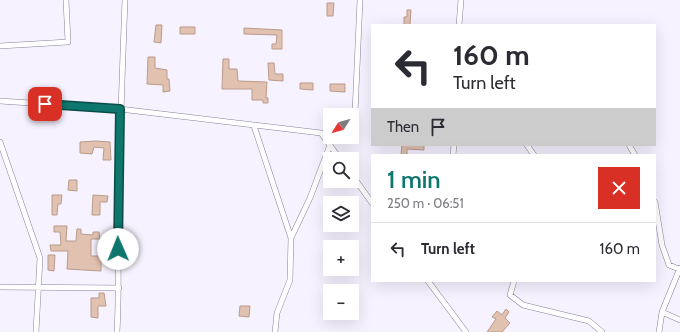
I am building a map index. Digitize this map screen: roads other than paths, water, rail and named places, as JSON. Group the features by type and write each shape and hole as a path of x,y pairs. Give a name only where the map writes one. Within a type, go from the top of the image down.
{"street":[{"path":"0,46 68,42 66,0"},
{"path":"117,332 119,288 118,236 120,109 125,0"},
{"path":"355,108 360,0"},
{"path":"459,24 461,0"},
{"path":"0,101 120,109 321,133 323,136"},
{"path":"254,126 291,238 290,280 277,313 275,332"},
{"path":"0,142 40,258 36,332"},
{"path":"291,238 310,198 329,144"},
{"path":"359,185 371,202"},
{"path":"656,208 662,245 669,265 680,269 662,312 659,332"},
{"path":"429,282 466,332"},
{"path":"514,282 510,295 523,304 589,321 602,332"},
{"path":"0,287 38,286 119,288"},
{"path":"662,312 680,320"}]}
